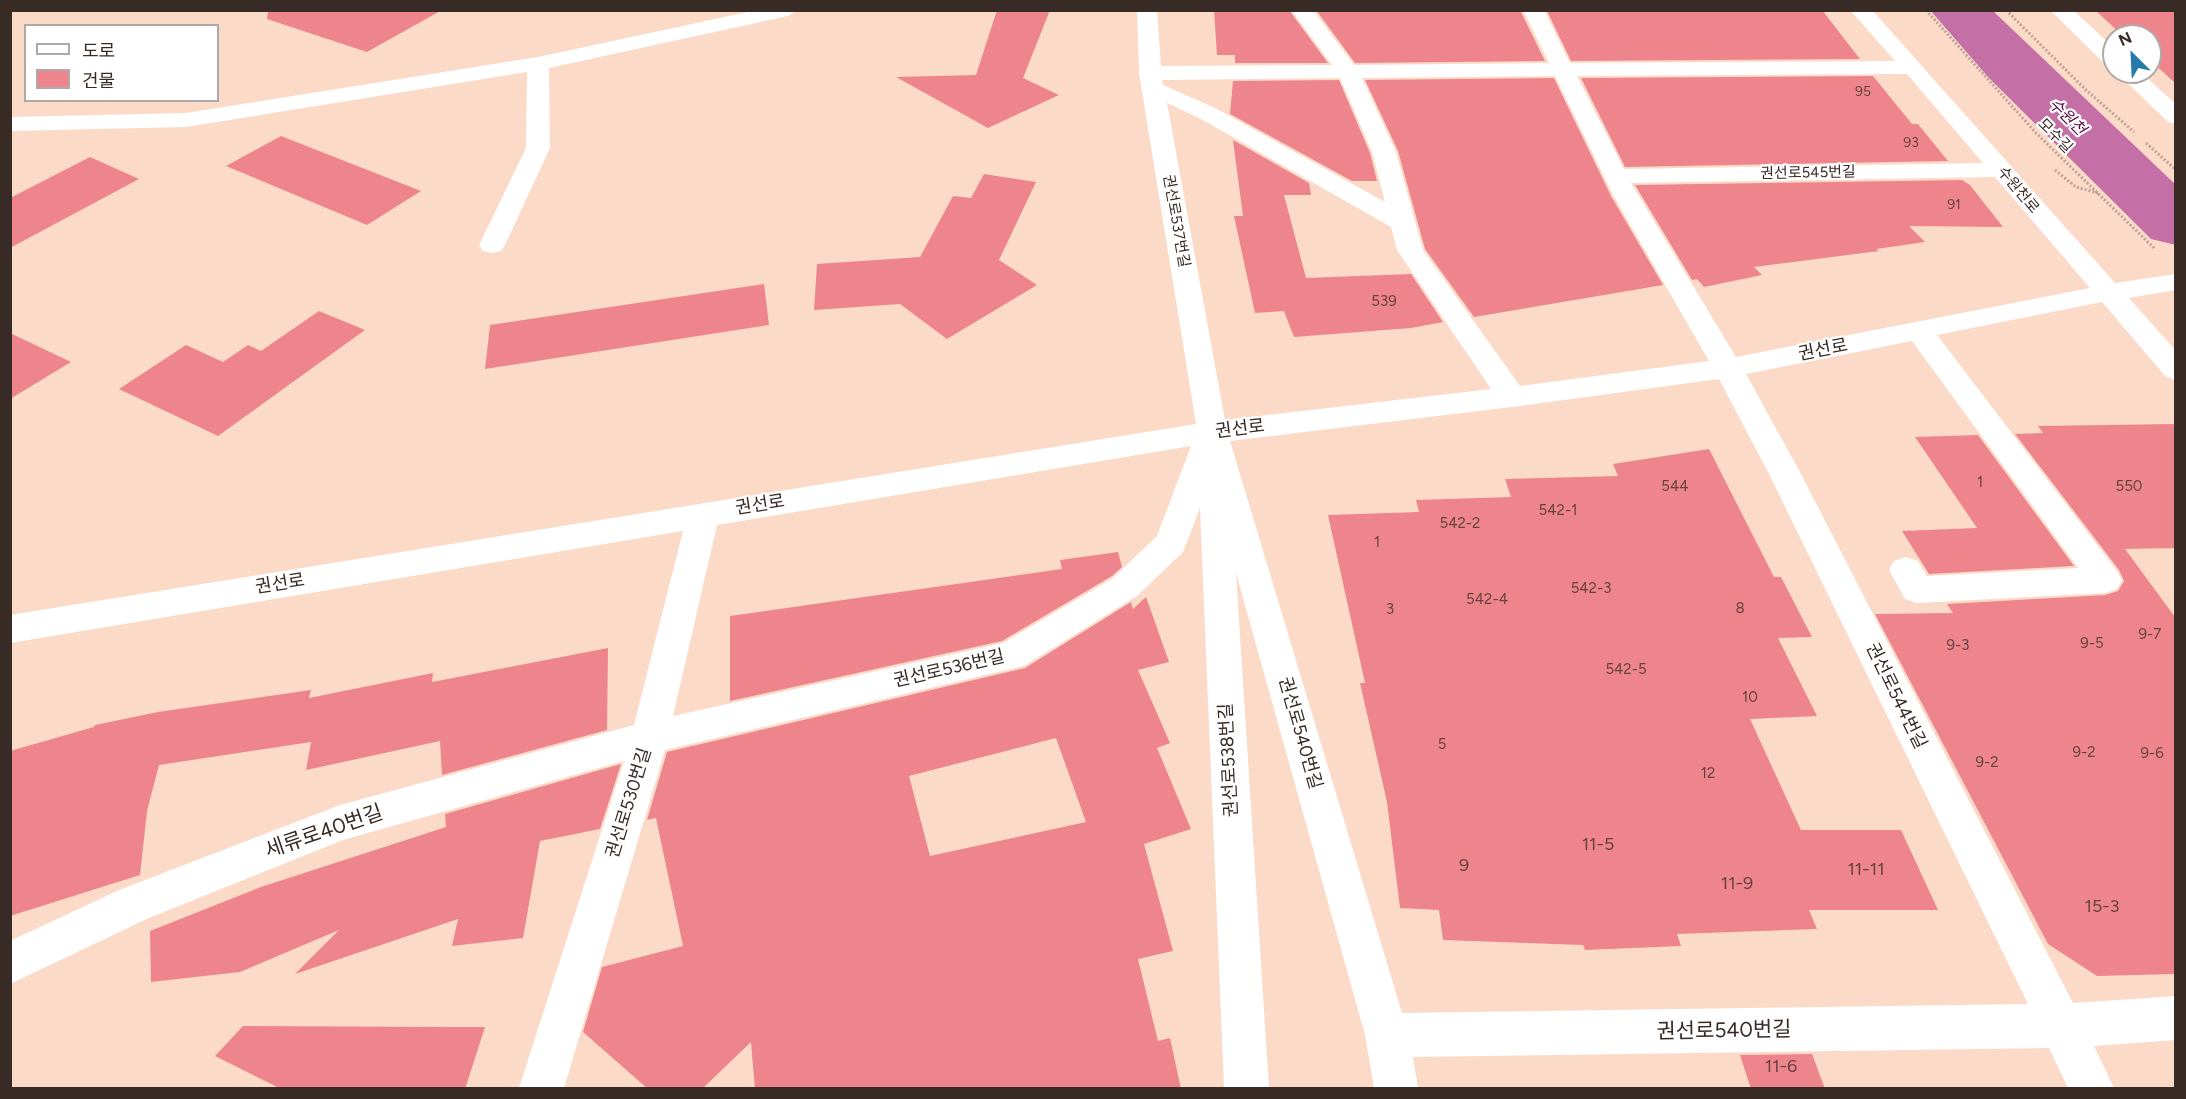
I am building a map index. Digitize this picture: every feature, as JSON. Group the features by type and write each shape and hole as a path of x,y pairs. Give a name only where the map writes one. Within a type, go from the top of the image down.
{"street":[{"path":"10,124 186,120 538,64 788,10"},
{"name":"권선로537번길","path":"1147,10 1152,81 1212,432"},
{"path":"1301,10 1320,31 1348,72 1384,152 1410,250 1512,397"},
{"path":"1533,10 1615,176 1728,368"},
{"name":"수원천로","path":"1860,10 1913,67 2001,170 2119,291 2175,370"},
{"path":"2060,10 2102,49"},
{"path":"492,245 538,148 538,64"},
{"path":"1152,81 1348,72 1913,67"},
{"path":"1152,81 1403,224"},
{"path":"2140,84 2175,117"},
{"name":"권선로545번길","path":"1615,176 2001,170"},
{"name":"권선로","path":"10,629 1212,432 1512,397 1728,368 2175,282"},
{"path":"1906,570 1917,590 2105,580 1920,332"},
{"name":"권선로544번길","path":"1728,368 1785,474 2092,1089"},
{"name":"권선로536번길","path":"650,737 1011,656 1125,587 1171,543 1212,432"},
{"name":"권선로540번길","path":"1212,432 1388,1035 1396,1089"},
{"name":"권선로538번길","path":"1212,432 1246,1089"},
{"name":"권선로530번길","path":"542,1089 650,737 703,514"},
{"name":"세류로40번길","path":"10,963 134,904 340,823 650,737"},
{"path":"2060,1026 2175,1018"},
{"name":"권선로540번길","path":"1388,1035 2060,1026"}],"path":[{"name":"모수길","path":"1926,10 2036,133 2156,249"},
{"path":"2006,10 2086,90 2135,134"},
{"path":"2143,140 2175,170"}],"building":[{"path":"268,10 442,10 367,52 267,19"},
{"path":"997,10 1050,10 1023,78 1059,95 988,128 896,77 976,75"},
{"path":"1214,10 1289,10 1328,63 1235,63 1235,55 1217,55"},
{"path":"1316,10 1521,12 1545,61 1355,63"},
{"path":"1822,10 1860,59 1571,61 1547,11"},
{"path":"2095,10 2175,10 2175,83 2162,71 2162,24 2110,24"},
{"path":"1873,76 1912,124 1918,124 1948,161 1625,167 1581,78"},
{"path":"1554,78 1611,196 1663,285 1474,317 1425,249 1398,151 1365,80"},
{"path":"1339,80 1370,153 1377,181 1352,181 1230,114 1233,81"},
{"path":"281,136 421,191 367,225 226,166"},
{"path":"1233,140 1309,183 1311,195 1284,195 1306,278 1411,274 1443,322 1411,328 1294,337 1284,311 1255,313 1234,216 1243,216"},
{"path":"90,157 139,179 10,248 10,198"},
{"path":"984,174 1036,182 999,260 1037,285 947,339 900,304 814,310 817,264 920,257 953,196 971,198"},
{"path":"1962,180 1970,185 2003,227 1909,226 1925,242 1876,249 1879,251 1754,267 1762,275 1704,287 1697,279 1692,280 1635,185"},
{"path":"764,284 769,325 485,369 490,325"},
{"path":"319,311 365,330 218,436 119,389 186,345 223,362 248,345 261,351"},
{"path":"10,333 71,362 10,399"},
{"path":"2175,424 2175,548 2125,549 2175,617 2175,974 2097,976 2048,944 1875,614 1953,613 1947,604 2105,595 2118,591 2124,581 2119,570 2015,434 2043,433 2038,426"},
{"path":"1978,435 2074,566 1929,574 1902,531 1977,528 1915,437"},
{"path":"1709,449 1774,577 1781,577 1812,637 1778,638 1817,716 1750,719 1801,830 1901,830 1938,910 1809,910 1817,929 1677,934 1681,946 1585,950 1583,945 1443,940 1439,910 1400,908 1387,802 1360,683 1365,683 1328,515 1419,512 1416,500 1511,497 1505,479 1618,476 1613,464"},
{"path":"1118,552 1122,567 1112,576 1002,641 730,701 730,616 1062,569 1060,560"},
{"path":"1146,597 1169,662 1138,670 1170,743 1157,748 1191,829 1144,844 1173,951 1138,959 1158,1041 1170,1038 1181,1089 755,1089 751,1042 702,1089 648,1089 583,1032 602,967 683,946 656,818 647,820 667,752 1025,668 1131,602 1133,609","holes":["1056,738 1086,822 930,856 909,776"]},
{"path":"608,648 607,730 442,775 440,741 306,770 311,742 159,765 147,811 140,875 10,916 10,751 95,725 158,712 311,690 309,698 433,673 432,682"},
{"path":"621,764 600,829 540,841 523,938 452,946 458,919 295,974 339,930 240,972 151,982 150,931 261,887 446,827 445,814"},
{"path":"243,1026 485,1027 465,1089 281,1089 215,1056"},
{"path":"1812,1054 1825,1089 1751,1089 1740,1055"}],"waterway":[{"name":"수원천","path":"1959,10 2011,65 2176,224"}]}
